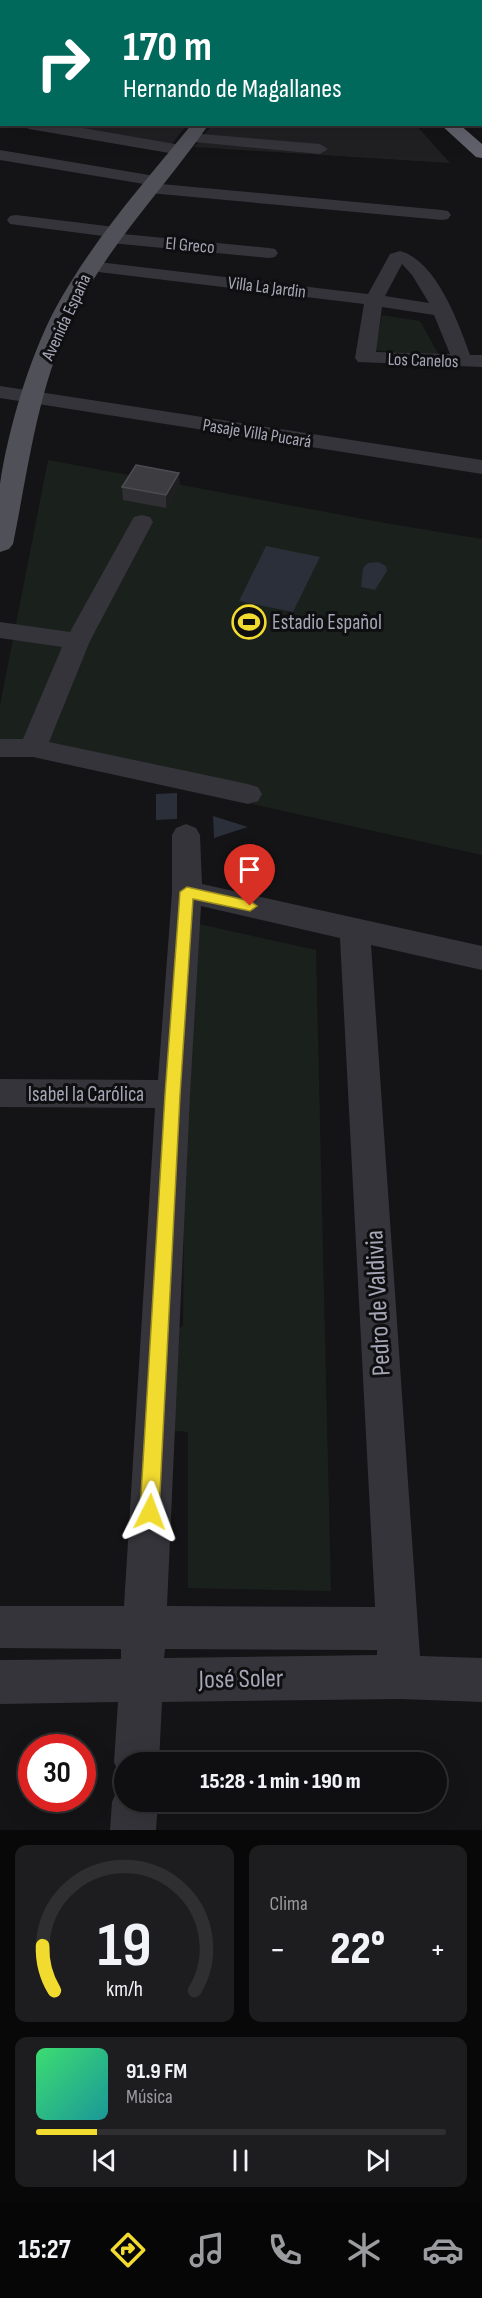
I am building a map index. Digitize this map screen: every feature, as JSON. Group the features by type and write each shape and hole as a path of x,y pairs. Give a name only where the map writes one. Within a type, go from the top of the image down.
{"highway":[{"path":"450,126 482,153"},
{"path":"462,126 482,148"}],"main road":[{"name":"Avenida España","path":"0,544 5,499 32,398 63,314 90,266 112,235 191,138"}],"street":[{"path":"52,126 320,149"},
{"path":"0,156 154,182 442,215"},
{"path":"154,182 308,188"},
{"name":"El Greco","path":"16,220 112,235 269,253"},
{"path":"374,300 396,258 406,257 414,265 444,311 473,361"},
{"name":"Villa La Jardin","path":"90,266 374,300 444,311"},
{"name":"Los Canelos","path":"374,300 365,358 473,361"},
{"name":"Pasaje Villa Pucará","path":"0,392 482,467"},
{"path":"33,748 77,641 142,522"},
{"path":"0,630 77,641"},
{"path":"0,748 33,748 248,794"},
{"path":"138,1752 173,1095 187,892 186,835"},
{"path":"187,892 482,958"},
{"name":"Pedro de Valdivia","path":"355,930 400,1677"},
{"name":"Isabel la Carólica","path":"0,1093 173,1095"},
{"path":"0,1626 396,1629"},
{"name":"José Soler","path":"0,1682 400,1677 482,1680"},
{"path":"133,1830 134,1812"}],"shaded area":[{"path":"14,126 186,126 166,151"},
{"path":"211,126 417,126 450,163 194,147"},
{"path":"382,315 420,321 440,357 375,350"},
{"name":"Estadio Español","path":"48,460 482,539 482,855 0,748 0,705"},
{"path":"266,546 320,557 293,612 239,601"},
{"path":"378,562 386,566 387,571 375,590 361,587 363,568 368,563"},
{"path":"177,793 177,819 156,820 156,794"},
{"path":"213,816 248,827 214,838"},
{"path":"199,924 316,950 331,1591 188,1588 188,1432 163,1430 166,1333 183,1326 184,1191"}],"building":[{"path":"136,465 179,473 166,495 122,487"}],"place":[{"name":"Estadio Español","path":"249,622"}],"route":[{"path":"150,1512 173,1095 187,892 250,906"}]}
